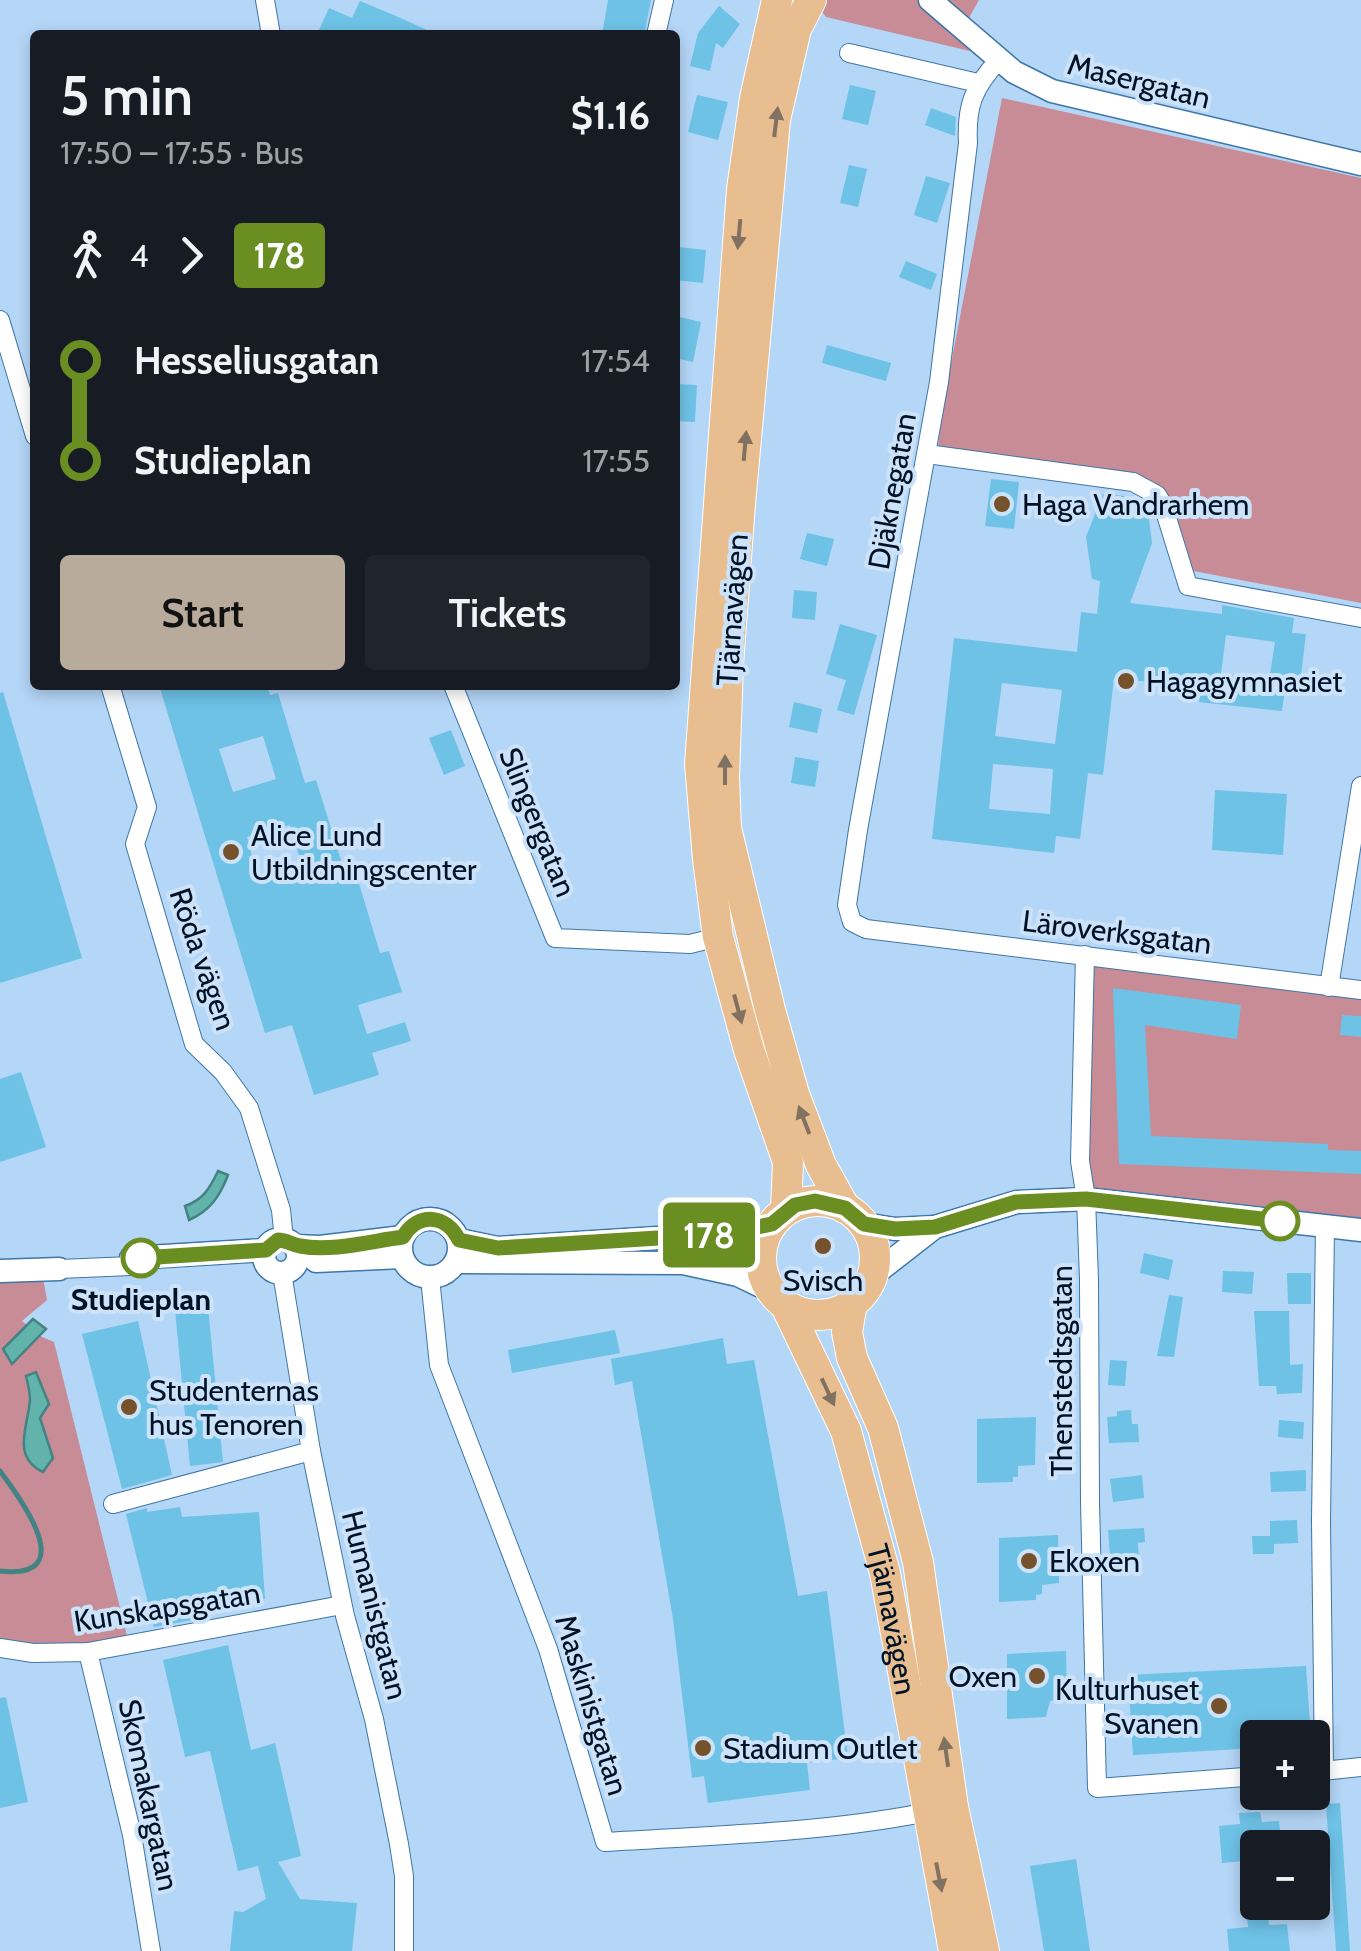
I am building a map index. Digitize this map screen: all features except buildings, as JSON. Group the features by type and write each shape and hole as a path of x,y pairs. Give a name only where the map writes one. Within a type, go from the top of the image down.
{"highway":[{"name":"Tjärnavägen","path":"777,0 755,98 742,189 700,764 718,938 749,1050 788,1162 779,1217"},
{"name":"Tjärnavägen","path":"810,0 796,29 775,120 738,522 724,777 726,828 794,1094 814,1147 855,1216"},
{"path":"815,1201 855,1216 872,1240 875,1258 864,1291 840,1310 812,1314 779,1298 762,1270 761,1258 762,1246 779,1217 815,1201"},
{"name":"Tjärnavägen","path":"779,1298 846,1431 885,1573 940,1810 984,1951"},
{"name":"Tjärnavägen","path":"852,1303 847,1332 852,1358 882,1428 918,1562 954,1951"}],"street":[{"path":"266,0 270,30"},
{"path":"657,30 664,0"},
{"name":"Masergatan","path":"930,0 998,60 1025,79 1052,91 1361,164"},
{"path":"849,53 978,83"},
{"name":"Djäknegatan","path":"866,929 852,922 848,904 858,830 940,382 968,143 968,108 978,83 998,60"},
{"path":"0,320 30,419"},
{"path":"927,454 1132,482 1157,495 1163,505 1188,586 1361,618"},
{"name":"Röda vägen","path":"112,690 147,806 135,844 194,1044 249,1108 282,1210 282,1255"},
{"name":"Slingergatan","path":"455,690 555,938 690,944 718,938"},
{"path":"1328,986 1361,786"},
{"name":"Läroverksgatan","path":"866,929 1361,990"},
{"name":"Thenstedtsgatan","path":"1085,955 1080,1161 1086,1199 1097,1788 1240,1777"},
{"path":"855,1216 895,1229 935,1227 1016,1202 1086,1199 1361,1230"},
{"path":"458,1251 722,1234 779,1217"},
{"path":"432,1219 448,1225 458,1251 446,1274 430,1278 413,1272 403,1247 415,1224 432,1219"},
{"path":"872,1276 935,1227"},
{"path":"1319,1720 1325,1227"},
{"path":"0,1271 403,1247"},
{"path":"458,1251 683,1263 738,1275 779,1298"},
{"name":"Humanistgatan","path":"282,1255 311,1451 342,1605 374,1719 399,1844 404,1876 404,1951"},
{"path":"0,1260 59,1265"},
{"name":"Maskinistgatan","path":"430,1278 439,1365 548,1648 605,1842 808,1829 879,1822 940,1810"},
{"path":"113,1504 311,1451"},
{"name":"Kunskapsgatan","path":"0,1648 88,1652 342,1605"},
{"name":"Skomakargatan","path":"88,1652 132,1835 151,1951"},
{"path":"1330,1770 1361,1767"}],"shaded area":[{"path":"979,0 965,25 974,52 826,17 816,3"},
{"path":"1002,98 1361,178 1361,603 1183,569 1158,496 938,449"},
{"path":"1085,955 1361,990 1361,1230 1086,1199"},
{"path":"218,1171 228,1175 218,1196 189,1220 185,1206 205,1193"},
{"path":"42,1272 47,1300 22,1321 54,1342 129,1644 0,1648 0,1273"},
{"path":"33,1319 46,1329 12,1364 3,1349"},
{"path":"36,1372 49,1404 40,1418 53,1458 43,1472 33,1466 24,1449 30,1400 26,1376"}],"waterway":[{"path":"0,1471 31,1517 41,1551 37,1563 24,1570 0,1571"}],"bus line":[{"name":"178","path":"141,1258 266,1250 278,1240 295,1246 320,1247 403,1237 415,1224 432,1219 448,1225 459,1240 498,1248 722,1234 772,1224 795,1205 815,1201 845,1208 864,1224 895,1229 935,1227 1016,1202 1086,1199 1280,1221"}],"place":[{"name":"Haga Vandrarhem","path":"1002,504"},
{"name":"Hagagymnasiet","path":"1126,681"},
{"name":"Alice Lund Utbildningscenter","path":"231,852"},
{"name":"Svisch","path":"823,1246"},
{"name":"Studieplan","path":"141,1258"},
{"name":"Studenternas hus Tenoren","path":"129,1407"},
{"name":"Ekoxen","path":"1029,1561"},
{"name":"Oxen","path":"1037,1676"},
{"name":"Kulturhuset Svanen","path":"1219,1706"},
{"name":"Stadium Outlet","path":"703,1748"}]}
